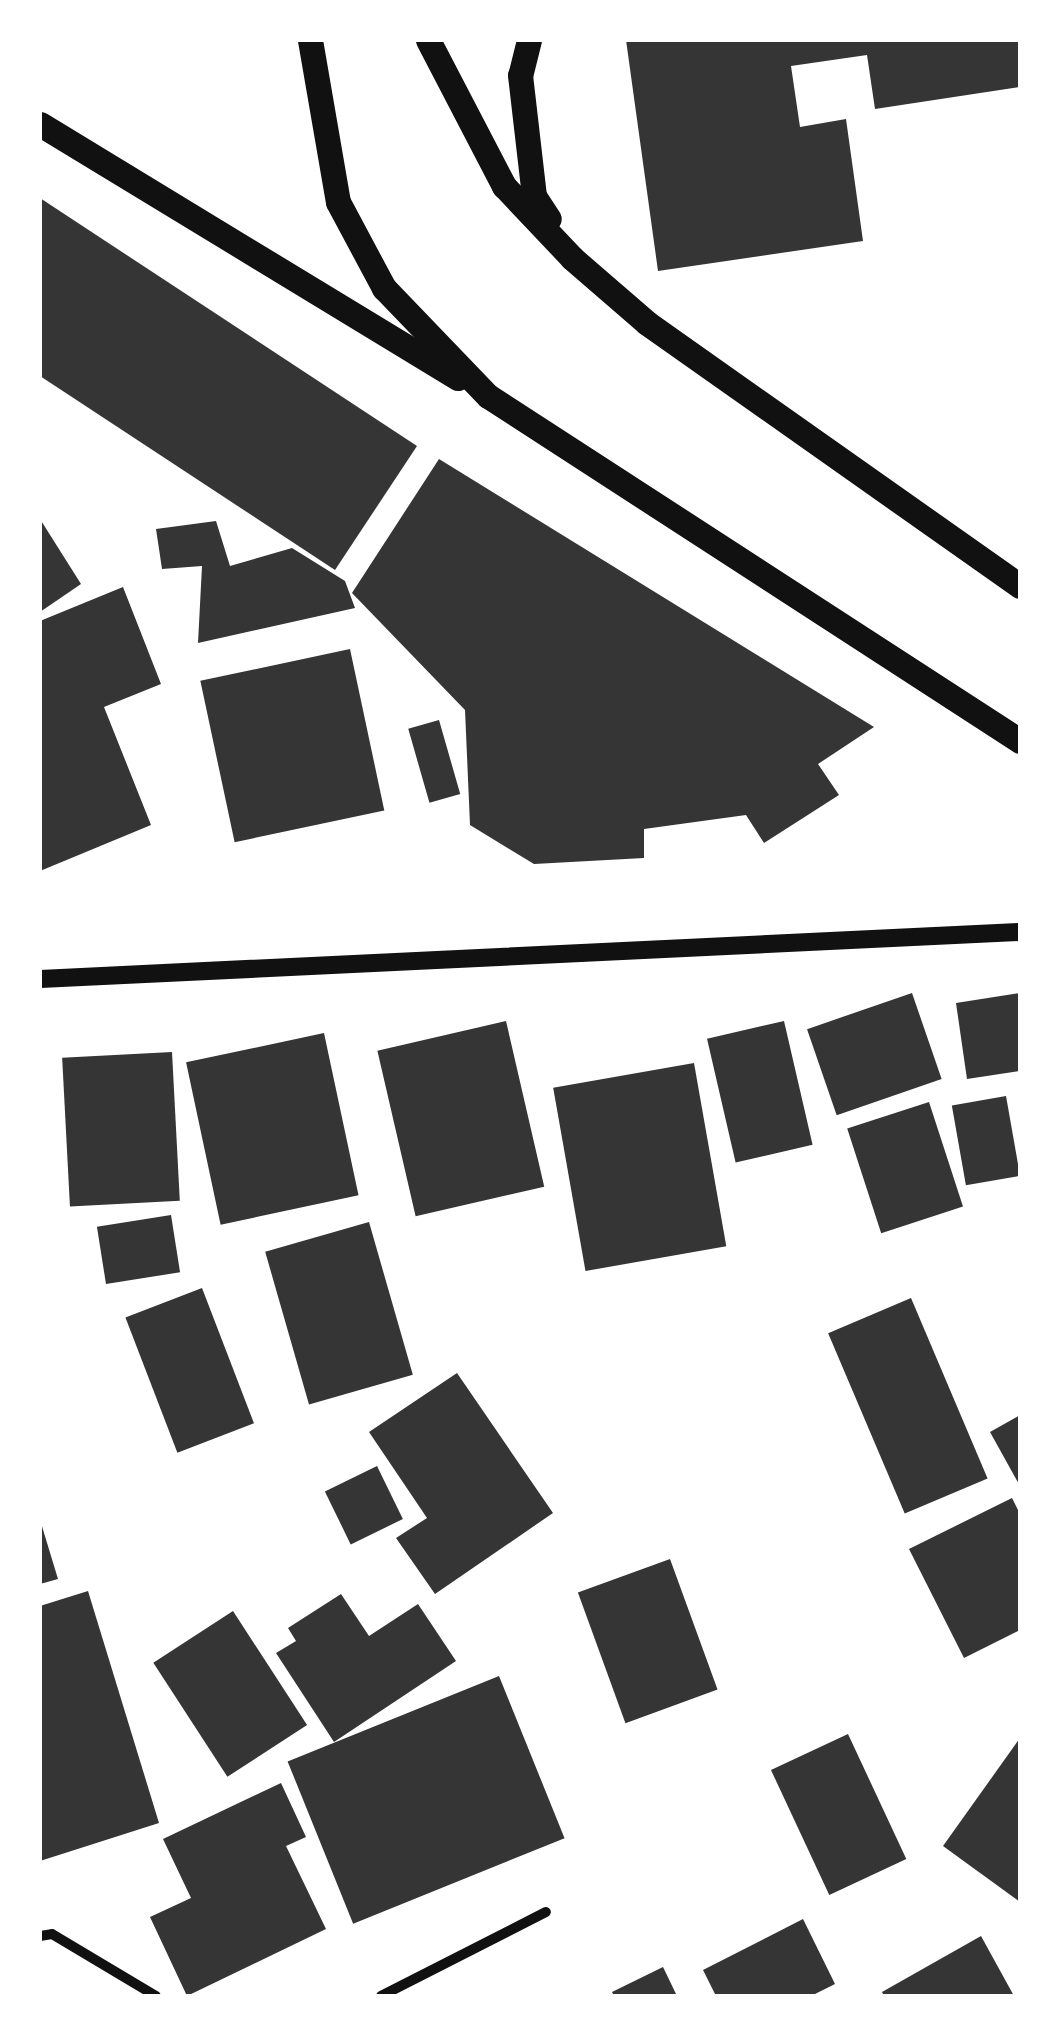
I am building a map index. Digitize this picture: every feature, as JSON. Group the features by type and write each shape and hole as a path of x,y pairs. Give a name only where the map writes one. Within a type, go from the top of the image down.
{"main road":[{"path":"310,40 338,202 384,288 488,396"},
{"path":"428,40 504,186 572,258 647,323 1020,586"},
{"path":"529,40 520,76 534,196 572,258"},
{"path":"40,124 488,396 1020,742"}],"street":[{"path":"40,979 1020,932"},
{"path":"381,1996 546,1912"},
{"path":"40,1936 52,1934 156,1996"}],"building":[{"path":"626,40 1020,40 1020,87 875,109 867,55 791,66 800,127 846,119 863,241 658,271"},
{"path":"40,198 417,446 335,570 40,376"},
{"path":"439,459 874,727 818,764 839,795 764,843 746,815 644,829 644,858 534,864 470,825 465,710 352,593"},
{"path":"40,519 81,584 40,612"},
{"path":"216,521 230,566 292,548 345,581 355,608 198,643 202,566 162,569 156,529"},
{"path":"123,587 161,684 104,707 151,825 40,871 40,621"},
{"path":"350,649 384,810 235,842 200,681"},
{"path":"439,720 460,794 429,803 408,729"},
{"path":"912,993 942,1079 837,1115 807,1029"},
{"path":"1020,993 1020,1071 967,1079 956,1003"},
{"path":"506,1021 544,1187 416,1216 377,1051"},
{"path":"784,1021 813,1145 736,1163 707,1039"},
{"path":"324,1033 359,1195 221,1225 186,1062"},
{"path":"172,1052 180,1201 70,1207 62,1058"},
{"path":"694,1063 726,1246 585,1271 553,1088"},
{"path":"1006,1096 1020,1176 966,1185 952,1106"},
{"path":"929,1102 963,1207 881,1233 847,1129"},
{"path":"171,1215 180,1272 106,1284 97,1227"},
{"path":"369,1222 413,1375 309,1405 265,1252"},
{"path":"202,1288 254,1423 177,1453 125,1317"},
{"path":"911,1298 988,1478 905,1514 828,1333"},
{"path":"457,1373 553,1513 435,1594 396,1538 427,1518 369,1432"},
{"path":"1020,1415 1020,1486 990,1432"},
{"path":"377,1466 403,1519 351,1544 325,1491"},
{"path":"1012,1498 1020,1514 1020,1630 964,1658 909,1549"},
{"path":"40,1524 58,1579 40,1584"},
{"path":"670,1559 718,1690 625,1723 578,1593"},
{"path":"88,1591 159,1823 40,1861 40,1606"},
{"path":"341,1594 369,1636 418,1604 456,1661 334,1742 276,1653 296,1641 288,1628"},
{"path":"233,1611 307,1725 227,1777 153,1663"},
{"path":"499,1676 565,1838 353,1924 288,1761"},
{"path":"848,1734 906,1859 829,1895 771,1770"},
{"path":"1020,1738 1020,1902 943,1846"},
{"path":"281,1783 306,1837 286,1846 326,1929 187,1996 150,1917 191,1898 163,1839"},
{"path":"803,1919 835,1984 811,1996 716,1996 703,1970"},
{"path":"981,1936 1014,1996 884,1996 882,1992"},
{"path":"663,1967 677,1996 614,1996 612,1992"}]}
